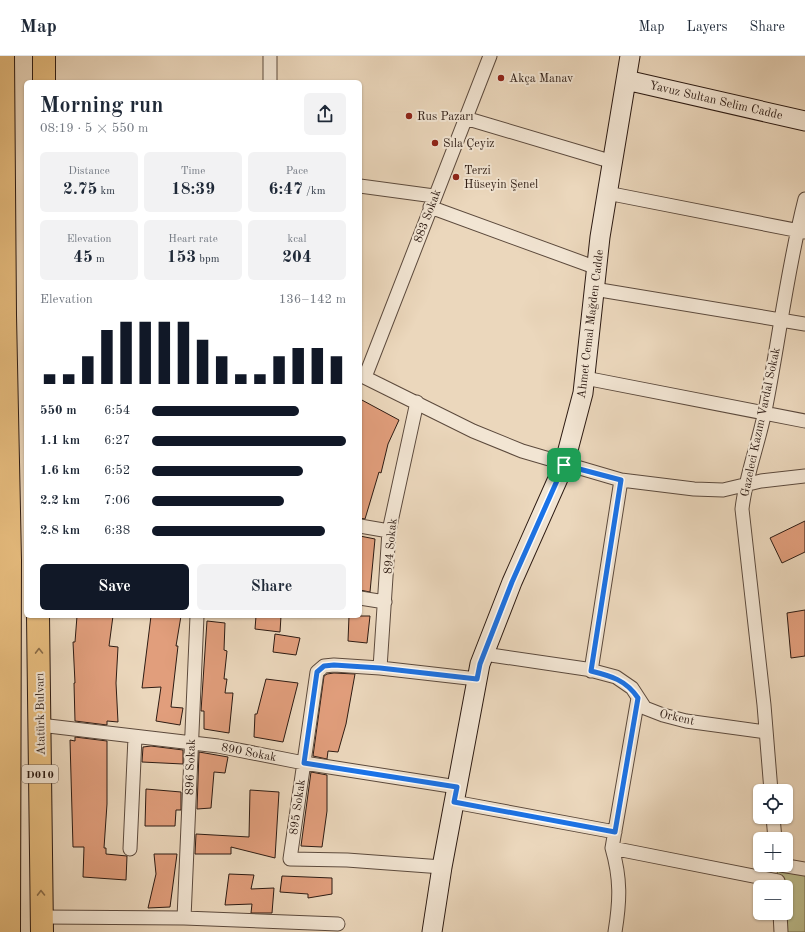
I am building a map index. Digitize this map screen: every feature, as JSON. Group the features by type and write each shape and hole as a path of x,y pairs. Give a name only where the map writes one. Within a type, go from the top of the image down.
{"highway":[{"path":"44,56 44,80"},
{"name":"D010","path":"2,69 2,315 9,932"},
{"name":"Atatürk Bulvarı","path":"38,618 42,925"}],"main road":[{"name":"Ahmet Cemal Mağden Cadde","path":"432,932 442,867 477,679 484,654 512,582 564,465 583,393 596,268 630,56"},
{"name":"Yavuz Sultan Selim Cadde","path":"626,80 805,121"}],"street":[{"path":"270,56 270,80"},
{"name":"883 Sokak","path":"362,376 490,56"},
{"path":"465,118 612,162"},
{"path":"362,186 432,201 596,268"},
{"path":"608,193 801,232"},
{"name":"Gazeleci Kazım Vardal Sokak","path":"770,784 742,509 745,484 764,414 801,232 805,199"},
{"path":"594,289 805,324"},
{"path":"362,376 473,431 522,451 564,465 621,480 709,490 723,490 745,484 805,476"},
{"path":"585,378 805,421"},
{"name":"894 Sokak","path":"380,668 386,602 389,531 417,402"},
{"path":"591,671 621,480"},
{"path":"362,526 389,531"},
{"path":"362,598 386,602"},
{"name":"896 Sokak","path":"184,918 197,618"},
{"name":"Orkent","path":"484,654 591,671 616,677 632,688 645,708 663,715 686,721 766,732"},
{"name":"895 Sokak","path":"442,867 347,860 290,858 317,672 324,666 334,665 380,668 477,679"},
{"path":"615,932 618,911 619,871 612,848 638,698"},
{"name":"890 Sokak","path":"40,725 218,746 456,795"},
{"path":"130,849 135,737"},
{"path":"456,795 615,832"},
{"path":"612,848 760,880"},
{"path":"793,867 805,869"},
{"path":"42,925 184,918 338,924"},
{"path":"780,920 781,932"}],"green space":[{"path":"793,867 805,869 805,932 782,932 785,920 793,920 793,880 778,880 777,872 793,872"}],"building":[{"path":"362,400 399,420 388,444 381,473 379,472 365,519 362,518"},
{"path":"805,521 805,552 782,563 770,538"},
{"path":"362,536 375,539 370,592 362,590"},
{"path":"805,610 805,656 791,658 787,613"},
{"path":"362,616 370,616 367,643 348,641 349,618 362,618"},
{"path":"77,618 113,618 109,646 118,647 116,683 118,722 107,721 107,725 75,721 73,642 75,642"},
{"path":"151,618 181,618 176,646 178,646 171,707 183,708 180,725 156,721 161,687 142,688"},
{"path":"256,618 281,618 280,632 255,629"},
{"path":"207,621 225,623 224,650 227,651 224,679 227,679 225,693 233,693 229,733 204,729 204,711 201,711"},
{"path":"275,634 300,638 296,655 273,652"},
{"path":"334,673 355,674 346,724 338,752 328,751 327,759 313,756 324,676"},
{"path":"266,679 298,683 283,742 254,737 255,714 257,714"},
{"path":"75,737 107,741 107,804 104,848 106,848 106,854 127,856 126,880 83,877 84,847 73,847 70,740 75,741"},
{"path":"151,746 183,750 183,764 142,762 143,747"},
{"path":"199,752 228,757 225,773 214,772 211,808 197,809"},
{"path":"311,772 327,775 327,811 322,847 301,846"},
{"path":"146,789 181,792 181,810 176,810 175,826 145,826"},
{"path":"250,790 279,792 275,858 231,847 231,854 195,854 196,834 249,837"},
{"path":"154,854 177,854 170,907 148,908 156,874"},
{"path":"229,874 254,875 251,889 274,888 272,913 251,913 252,904 225,905"},
{"path":"282,876 332,878 332,894 308,898 308,894 280,892"}],"place":[{"name":"Akça Manav","path":"501,78"},
{"name":"Rus Pazarı","path":"409,116"},
{"name":"Sıla Çeyiz","path":"435,143"},
{"name":"Terzi Hüseyin Şenel","path":"456,177"}],"route":[{"path":"564,465 621,480 591,671 616,677 632,688 638,698 615,832 454,802 457,787 304,763 317,672 324,666 334,665 380,668 477,679 480,664 512,582 564,465"}]}
